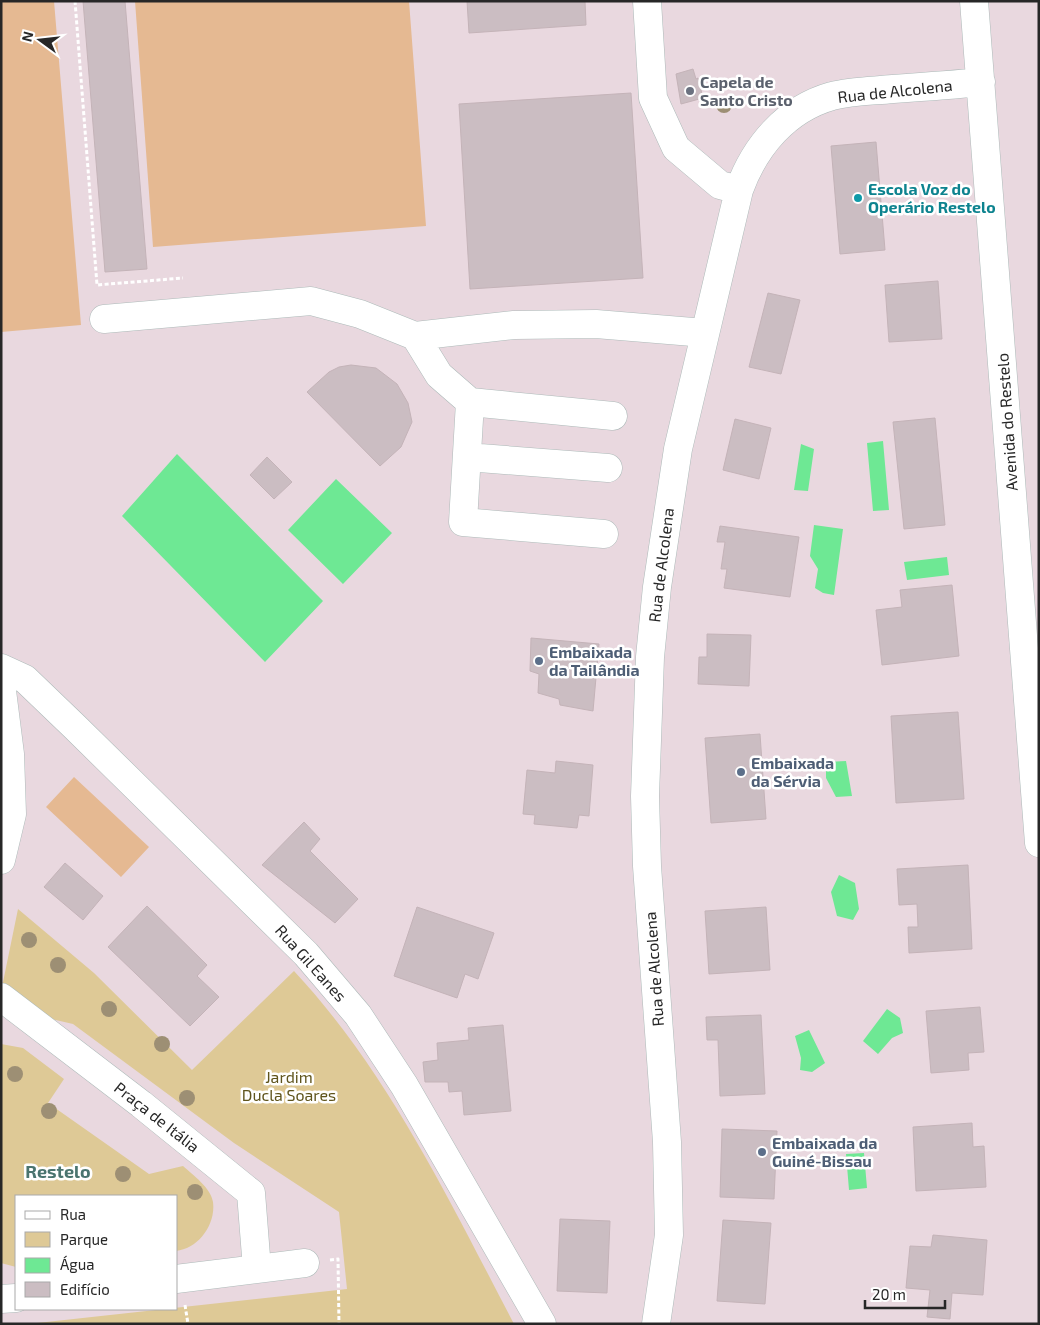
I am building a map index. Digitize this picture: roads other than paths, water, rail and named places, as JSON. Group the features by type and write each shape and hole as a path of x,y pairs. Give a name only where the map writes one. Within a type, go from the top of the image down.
{"street":[{"path":"647,1 653,98 676,148 720,185 739,190"},
{"name":"Avenida do Restelo","path":"974,1 1039,843"},
{"name":"Rua de Alcolena","path":"656,1324 669,1235 667,1142 647,866 646,726 654,617 666,518 680,440 704,332 739,190 746,172 766,139 788,119 813,104 850,93 981,82"},
{"path":"104,319 311,301 360,314 415,336 514,325 596,324 704,332"},
{"path":"415,336 439,375 470,402 613,416"},
{"path":"470,402 463,522 604,534"},
{"path":"467,457 608,468"},
{"name":"Rua Gil Eanes","path":"1,668 25,679 75,727 306,954 358,1015 404,1084 542,1324"},
{"path":"1,684 10,754 12,814 1,860"},
{"name":"Praça de Itália","path":"1,997 141,1104 251,1193 256,1269"},
{"path":"178,1279 305,1263"},
{"path":"1,1300 15,1298"}],"water":[{"path":"883,441 889,510 873,511 867,443"},
{"path":"801,444 814,449 808,491 794,490"},
{"path":"177,454 323,601 265,662 122,516"},
{"path":"336,479 392,533 343,584 288,530"},
{"path":"814,525 843,529 834,595 823,593 815,588 818,569 810,556"},
{"path":"947,557 949,575 907,580 904,562"},
{"path":"846,761 852,796 836,797 826,778 826,762"},
{"path":"839,875 855,883 859,909 853,920 837,916 831,892"},
{"path":"887,1009 900,1018 903,1033 892,1038 878,1054 863,1041"},
{"path":"809,1030 825,1063 812,1072 800,1070 801,1058 795,1036"},
{"path":"864,1153 867,1188 849,1190 846,1154"}],"place":[{"name":"Capela de Santo Cristo","path":"690,91"},
{"name":"Escola Voz do Operário Restelo","path":"858,198"},
{"name":"Embaixada da Tailândia","path":"539,661"},
{"name":"Embaixada da Sérvia","path":"741,772"},
{"name":"Embaixada da Guiné-Bissau","path":"762,1152"}],"district":[{"name":"Restelo","path":"58,1172"}],"park label":[{"name":"Jardim Ducla Soares","path":"289,1086"}]}
